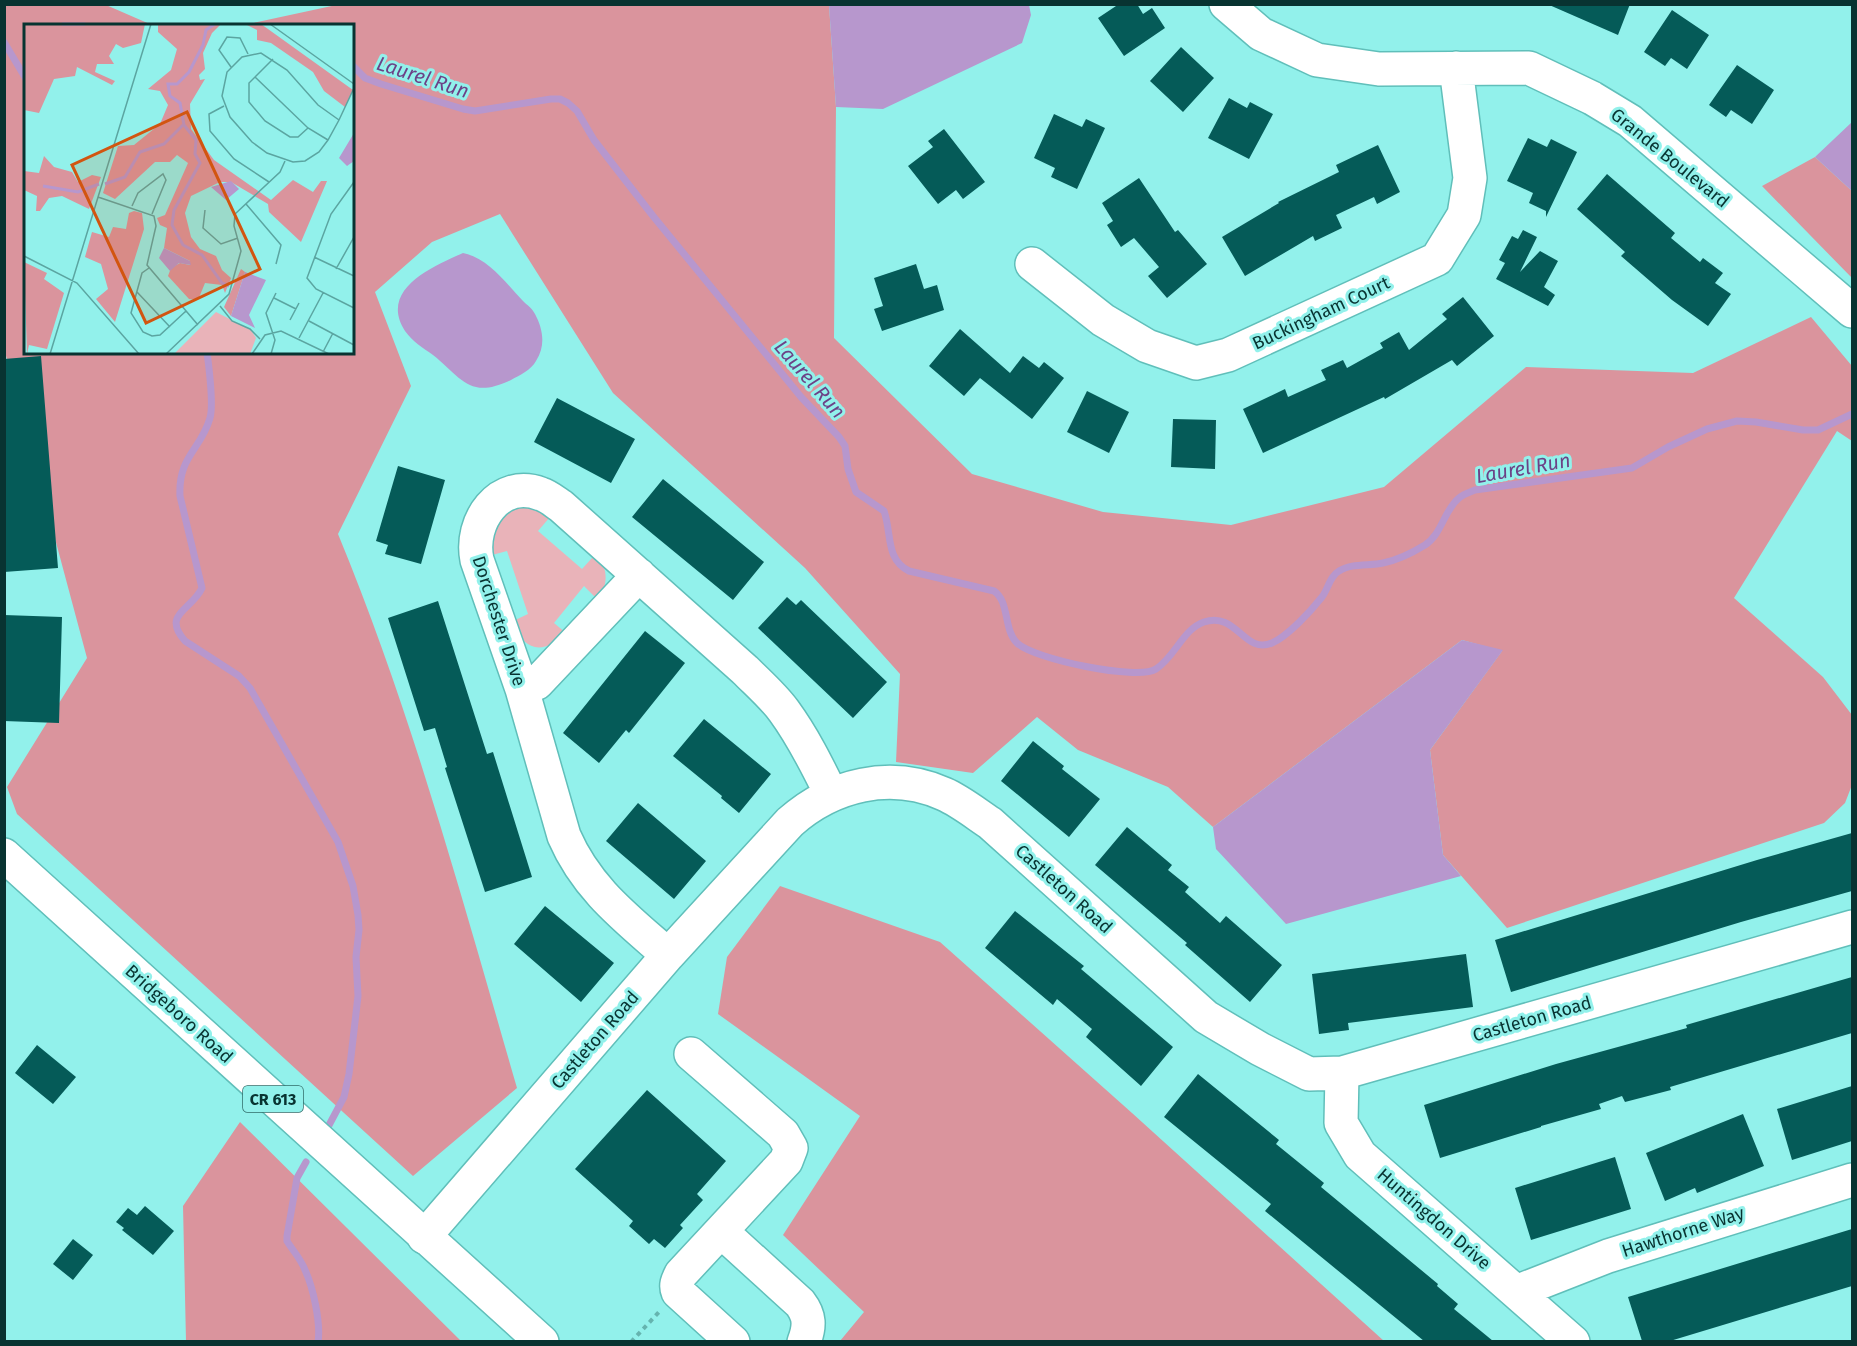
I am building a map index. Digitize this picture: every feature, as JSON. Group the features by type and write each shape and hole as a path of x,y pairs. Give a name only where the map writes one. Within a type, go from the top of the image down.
{"street":[{"name":"Grande Boulevard","path":"1226,4 1261,34 1317,60 1379,69 1529,68 1592,98 1630,121 1852,310"},
{"name":"Buckingham Court","path":"1032,264 1102,320 1147,346 1196,363 1228,355 1437,259 1464,215 1470,178 1456,68"},
{"name":"Dorchester Drive","path":"668,955 605,899 587,879 573,857 564,836 522,689 475,550 478,525 489,507 507,495 519,491 542,494 561,506 745,670 782,709 808,749 831,794"},
{"path":"522,689 537,683 639,575"},
{"name":"Castleton Road","path":"424,1237 668,955 790,822 808,806 831,794 862,784 920,786 943,793 967,806 990,823 1206,1017 1260,1049 1309,1074 1342,1073 1852,927"},
{"name":"Bridgeboro Road","path":"5,857 542,1341"},
{"path":"691,1054 783,1134 791,1148 786,1161 681,1274 676,1284 678,1292 733,1341"},
{"name":"Huntingdon Drive","path":"1342,1073 1341,1123 1360,1155 1573,1341"},
{"name":"Hawthorne Way","path":"1516,1292 1608,1256 1852,1180"},
{"path":"722,1232 800,1303 806,1311 809,1327 804,1341"}],"path":[{"path":"631,1341 678,1292"}],"shaded area":[{"path":"341,4 829,5 836,107 834,338 972,474 1103,512 1231,525 1384,487 1526,367 1693,373 1811,317 1852,366 1852,441 1837,431 1734,598 1823,677 1852,715 1852,785 1845,803 1824,823 1507,928 1443,855 1430,750 1502,651 1462,640 1213,827 1168,787 1078,750 1037,717 973,773 896,762 900,674 805,568 613,393 500,214 432,242 375,292 411,386 338,534 390,670 413,739 517,1088 413,1176 17,814 7,787 87,658 5,352 4,5 106,5 150,24 24,24 24,354 354,354 354,24 249,24"},
{"path":"829,5 1029,5 1031,15 1022,43 883,109 836,107"},
{"path":"1852,122 1852,191 1815,157"},
{"path":"1815,157 1852,191 1852,278 1762,186"},
{"path":"463,253 481,260 503,279 532,310 538,320 542,343 534,364 522,374 497,386 485,388 467,384 411,338 405,331 399,316 399,303 404,291 413,281 425,272"},
{"path":"528,505 550,517 538,531 582,569 592,558 597,557 604,567 606,578 597,599 584,586 554,623 566,633 542,647 528,644 516,632 511,622 528,614 507,551 492,555 489,535 509,509"},
{"path":"1462,640 1503,650 1430,750 1443,855 1461,876 1286,924 1216,849 1213,827"},
{"path":"780,886 940,942 1384,1341 840,1341 864,1312 783,1235 860,1116 718,1014 727,957"},
{"path":"240,1122 461,1341 186,1341 183,1206"}],"building":[{"path":"1119,4 1137,4 1143,14 1152,8 1165,28 1124,56 1098,18"},
{"path":"1547,4 1630,4 1618,35"},
{"path":"1672,10 1709,35 1687,69 1671,58 1665,66 1644,52"},
{"path":"1181,47 1214,78 1183,112 1150,81"},
{"path":"1737,65 1774,90 1752,124 1731,110 1726,117 1709,105"},
{"path":"1229,98 1247,108 1250,102 1273,114 1249,159 1208,138"},
{"path":"1054,114 1082,127 1086,119 1105,128 1077,189 1051,177 1055,168 1034,158"},
{"path":"944,129 985,182 963,199 956,190 938,204 908,166 933,147 928,141"},
{"path":"1528,138 1547,147 1551,139 1577,152 1546,217 1546,211 1529,203 1533,193 1507,181"},
{"path":"1378,145 1400,192 1377,204 1374,197 1336,215 1342,228 1315,241 1313,236 1245,276 1222,237 1278,202 1339,172 1336,165"},
{"path":"1607,174 1675,233 1671,238 1700,262 1703,258 1723,273 1715,283 1731,294 1708,326 1672,300 1621,256 1625,252 1577,209"},
{"path":"1139,178 1175,232 1178,230 1207,264 1167,298 1148,276 1159,267 1134,238 1121,247 1107,225 1113,221 1102,203"},
{"path":"1523,230 1537,237 1520,272 1540,251 1558,261 1544,287 1555,295 1548,306 1496,279 1505,263 1499,260 1512,236 1518,239"},
{"path":"916,264 924,289 937,285 944,310 882,331 874,309 883,306 874,278"},
{"path":"1463,297 1494,336 1457,366 1452,360 1385,399 1384,397 1263,453 1243,409 1285,389 1288,397 1326,380 1321,370 1343,360 1347,368 1383,348 1380,343 1399,332 1409,350 1447,319 1442,314"},
{"path":"960,329 1010,373 1023,356 1039,368 1044,362 1064,378 1032,419 980,378 964,396 929,366"},
{"path":"41,356 58,568 4,572 4,359"},
{"path":"1087,391 1129,412 1109,453 1067,432"},
{"path":"557,398 635,439 611,483 534,442"},
{"path":"1173,419 1216,420 1215,469 1171,467"},
{"path":"398,466 445,480 421,564 385,554 388,545 376,541"},
{"path":"663,479 764,562 733,600 632,517"},
{"path":"787,597 796,605 801,600 887,682 853,718 758,628"},
{"path":"438,601 487,754 493,752 532,877 485,892 445,768 447,767 435,728 424,731 388,618"},
{"path":"4,615 62,617 59,723 4,721"},
{"path":"645,631 685,663 629,733 626,730 599,763 563,733"},
{"path":"704,719 771,774 739,813 673,756"},
{"path":"1033,741 1064,766 1062,769 1100,799 1069,837 1001,781"},
{"path":"638,803 706,861 674,899 606,841"},
{"path":"1127,827 1172,865 1168,870 1189,887 1185,892 1220,923 1226,916 1282,965 1250,1002 1185,945 1187,943 1095,865"},
{"path":"1852,833 1852,891 1511,992 1495,940"},
{"path":"545,906 614,963 581,1002 514,944"},
{"path":"1015,911 1084,966 1081,969 1173,1047 1141,1086 1086,1037 1092,1029 1057,999 1053,1005 985,948"},
{"path":"1466,954 1473,1007 1348,1023 1349,1030 1319,1034 1312,974"},
{"path":"1852,977 1852,1033 1670,1087 1671,1090 1625,1102 1622,1096 1599,1104 1601,1109 1440,1158 1424,1105"},
{"path":"37,1045 76,1077 53,1104 15,1073"},
{"path":"1198,1074 1279,1140 1276,1144 1324,1183 1321,1187 1438,1284 1437,1286 1458,1304 1454,1309 1493,1341 1424,1341 1265,1211 1271,1204 1164,1117"},
{"path":"1852,1086 1852,1141 1792,1160 1777,1109"},
{"path":"647,1090 726,1161 697,1194 703,1200 680,1225 683,1228 665,1248 654,1239 649,1244 629,1226 633,1221 575,1169"},
{"path":"1743,1114 1764,1166 1697,1193 1695,1188 1665,1201 1646,1153"},
{"path":"1615,1157 1631,1209 1531,1240 1515,1188"},
{"path":"145,1206 174,1231 153,1255 122,1230 124,1228 116,1222 128,1208 137,1215"},
{"path":"1852,1229 1852,1286 1670,1341 1642,1341 1628,1297"},
{"path":"73,1239 93,1255 73,1280 53,1264"}],"waterway":[{"name":"Laurel Run","path":"4,42 24,76"},
{"name":"Laurel Run","path":"354,67 365,78 463,109 475,111 551,99 560,99 568,103 577,111 594,140 653,216 801,397 839,437 845,446 848,469 856,492 884,511 893,553 901,566 909,571 994,591 1002,602 1010,631 1017,643 1043,656 1063,661 1108,670 1146,672 1163,664 1190,631 1204,622 1215,620 1225,622 1254,643 1262,645 1272,643 1292,629 1312,609 1336,573 1344,568 1394,560 1425,545 1435,535 1454,503 1469,492 1632,468 1668,447 1707,429 1737,421 1818,430 1852,414"},
{"path":"207,354 211,395 210,418 186,462 180,482 180,496 202,588 177,618 176,624 178,632 185,641 239,676 250,688 338,842 353,886 359,930 356,957 358,996 344,1097 328,1127"},
{"path":"306,1162 297,1178 287,1241 301,1262 311,1286 316,1305 318,1342"}]}
